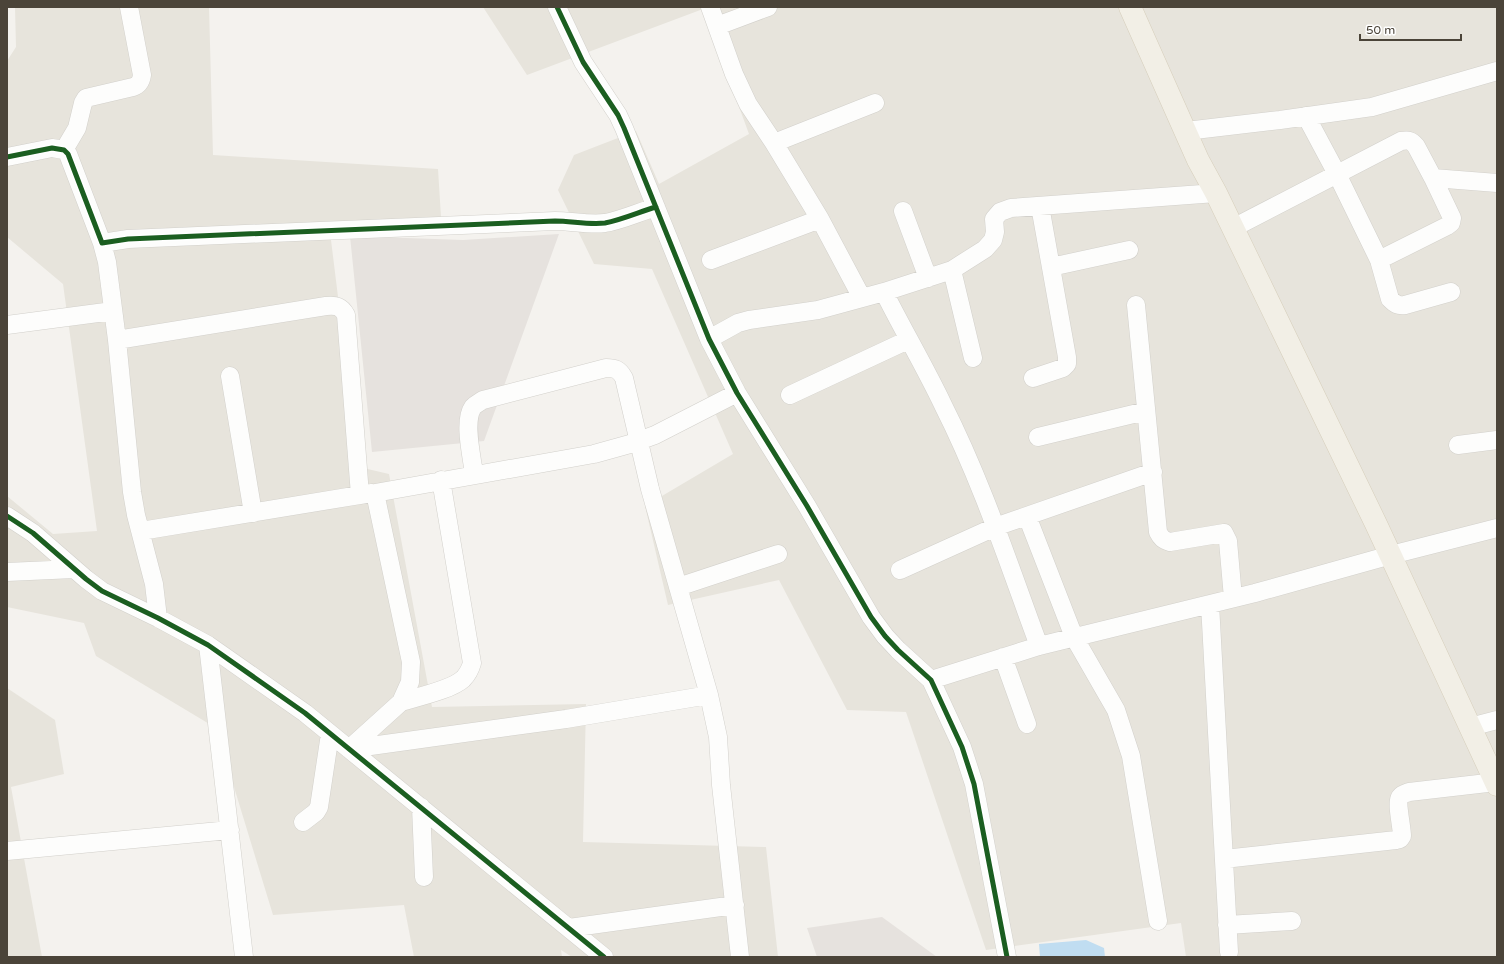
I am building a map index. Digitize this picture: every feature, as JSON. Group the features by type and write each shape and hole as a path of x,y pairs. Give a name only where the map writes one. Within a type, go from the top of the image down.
{"main road":[{"path":"1130,7 1198,160 1216,193 1391,555 1496,783"}],"street":[{"path":"64,150 77,128 83,103 86,98 132,87 138,85 141,81 142,76 129,7"},
{"path":"557,7 582,62 618,115 709,339 737,393 806,506 871,617 898,650 931,680 962,747 974,784 1007,957"},
{"path":"710,7 741,91 820,218 862,298"},
{"path":"717,26 746,10 768,7"},
{"path":"1186,131 1372,107 1497,71"},
{"path":"774,143 875,103"},
{"path":"1306,116 1337,174 1379,260 1390,299 1394,304 1405,306 1451,292"},
{"path":"1233,228 1401,141 1407,140 1416,146 1433,178 1452,218 1451,223 1379,260"},
{"path":"7,157 52,148 64,150 68,154 102,243 107,262 117,340 132,492 154,584 158,618"},
{"path":"1433,178 1497,183"},
{"path":"709,339 738,323 818,310 884,292 952,270 985,249 993,240 995,232 994,219 1000,212 1011,208 1216,193"},
{"path":"1033,378 1059,371 1067,364 1040,206"},
{"path":"102,243 128,239 555,221 571,221 591,224 604,223 656,207"},
{"path":"902,211 928,278"},
{"path":"711,260 820,218"},
{"path":"1051,266 1129,250"},
{"path":"952,270 973,358"},
{"path":"884,292 944,406 967,457 995,527 1039,646"},
{"path":"117,340 326,306 335,305 343,309 346,315 367,494 411,662 410,682 401,702 349,749"},
{"path":"1136,305 1158,532 1160,537 1170,542 1224,533 1228,541 1233,598"},
{"path":"7,325 113,311"},
{"path":"790,394 908,340"},
{"path":"474,474 468,423 470,413 474,406 483,400 606,368 615,368 621,372 624,378 650,489 709,696 718,737 721,785 740,957"},
{"path":"230,376 254,513"},
{"path":"141,531 367,494 594,454 655,435 737,393"},
{"path":"1038,437 1146,411"},
{"path":"1458,445 1497,440"},
{"path":"900,570 995,527 1152,472"},
{"path":"401,702 450,686 462,680 470,671 472,663 441,480"},
{"path":"7,516 33,533 102,591 158,618 208,645 304,713 604,957"},
{"path":"1027,516 1074,637 1116,710 1125,735 1131,756 1158,921"},
{"path":"931,680 1039,646 1210,604 1497,528"},
{"path":"678,587 778,554"},
{"path":"7,572 74,569"},
{"path":"1210,604 1229,952"},
{"path":"208,645 244,957"},
{"path":"1003,657 1027,724"},
{"path":"349,749 566,719 709,696"},
{"path":"1470,727 1497,720"},
{"path":"302,822 316,812 319,807 330,734"},
{"path":"1224,859 1400,839 1402,836 1399,803 1400,797 1404,793 1496,783"},
{"path":"421,808 424,877"},
{"path":"7,851 230,830"},
{"path":"568,928 735,905"},
{"path":"1227,925 1292,920"}],"shaded area":[{"path":"15,7 209,7 213,155 438,169 441,217 331,240 359,467 389,474 432,707 586,704 583,842 766,847 778,957 572,957 561,950 562,957 414,957 404,905 273,915 216,728 96,656 84,623 7,607 7,496 53,534 97,531 63,284 7,237 7,61 16,47"},
{"path":"483,7 1497,7 1497,957 1186,957 1181,923 986,950 906,712 847,710 779,580 668,605 645,506 733,454 652,269 594,264 558,190 574,155 636,131 659,184 749,134 703,9 527,75"},
{"path":"559,234 484,441 372,452 350,236 463,240"},
{"path":"7,688 55,720 64,774 11,787 42,957 7,957"},
{"path":"882,917 937,957 817,957 807,928"}],"water":[{"path":"1086,940 1104,948 1105,957 1040,957 1039,944"}],"cycle path":[{"path":"557,7 583,62 618,115 709,339 737,393 807,506 871,617 898,650 931,680 962,747 974,784 1007,957"},
{"path":"7,157 52,148 64,150 68,154 102,243 128,239 555,221 605,223 656,207"},
{"path":"7,516 33,533 102,591 158,618 208,645 305,713 604,957"}]}
